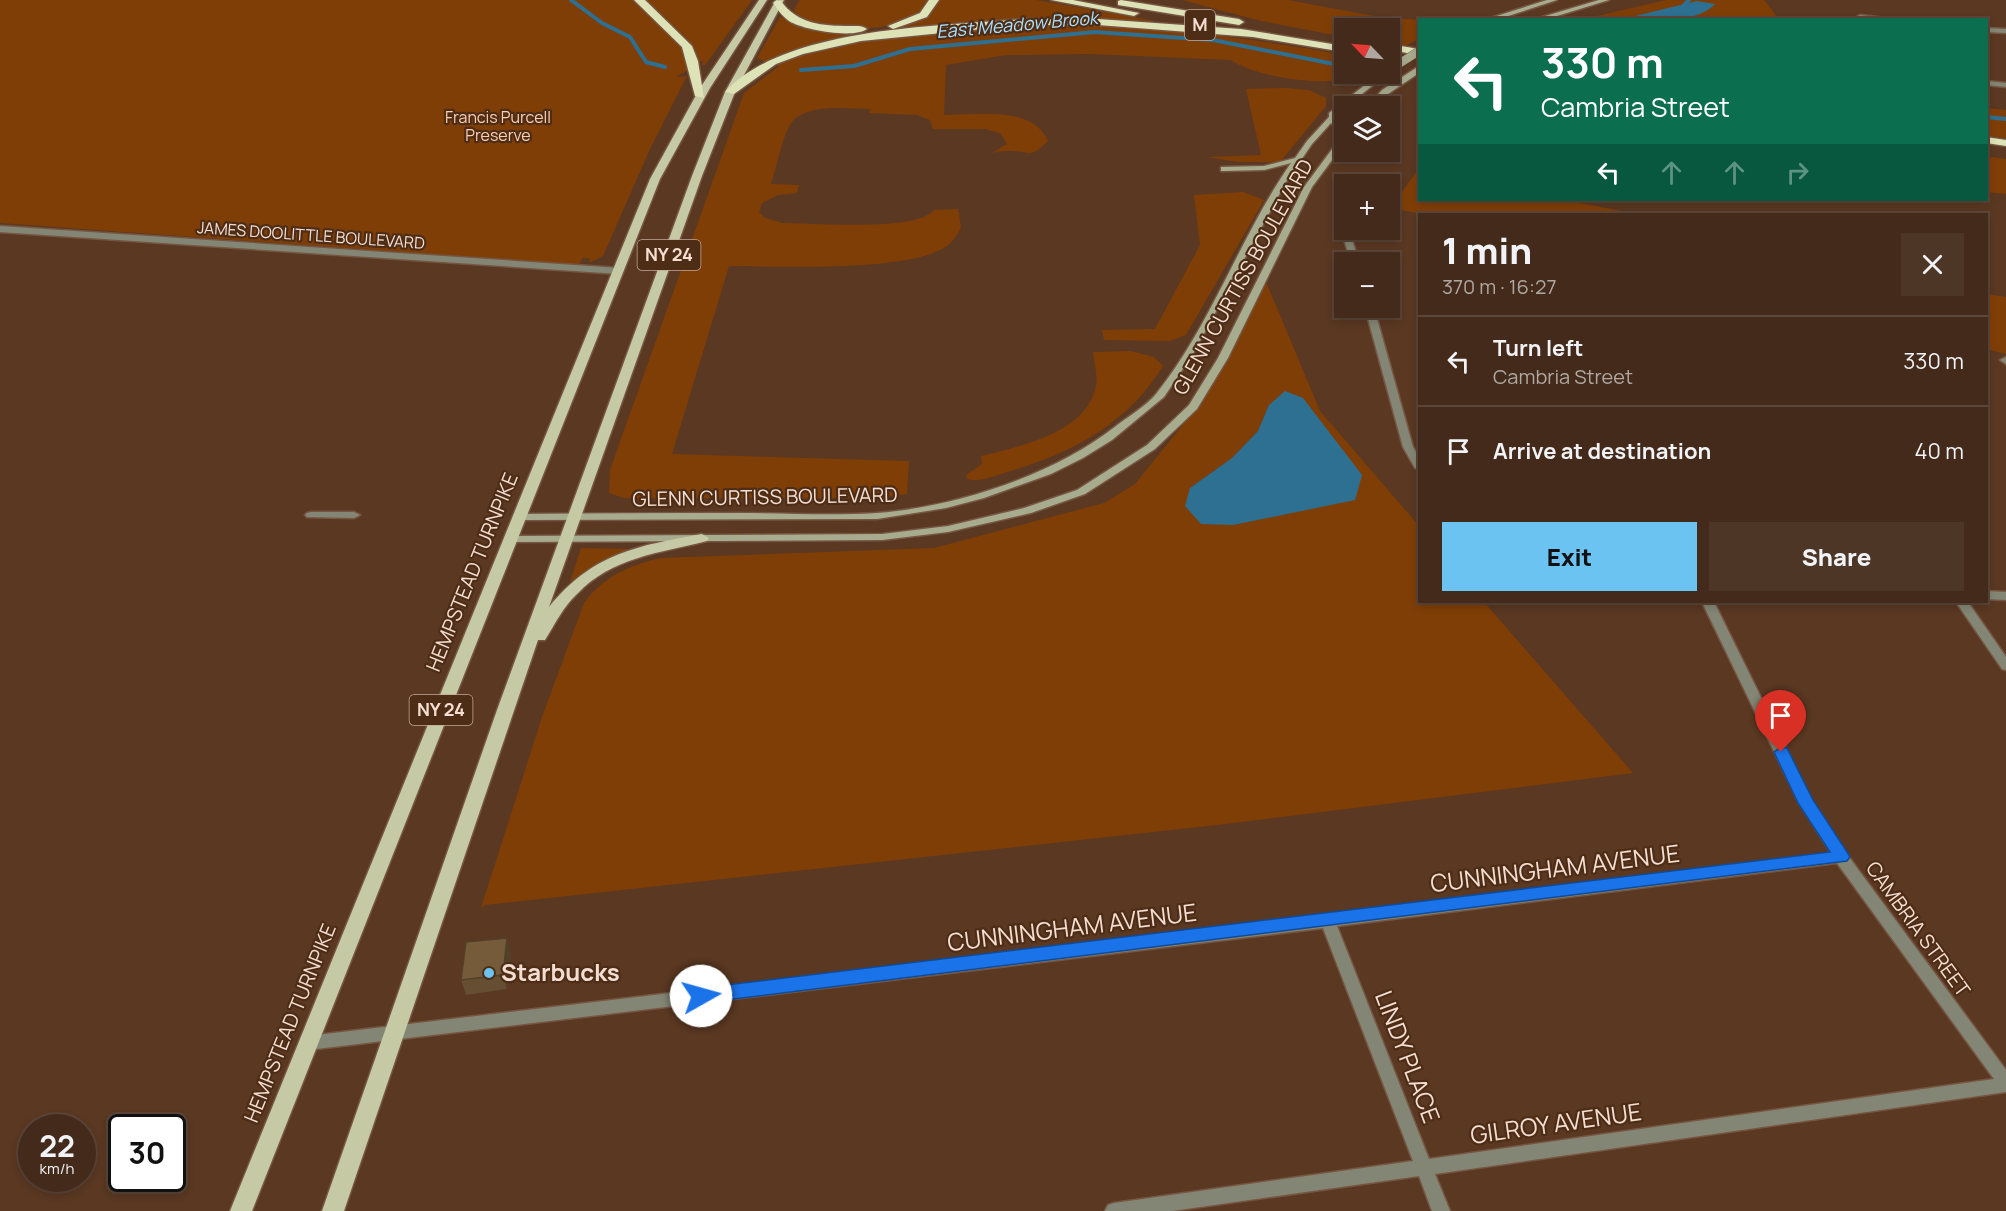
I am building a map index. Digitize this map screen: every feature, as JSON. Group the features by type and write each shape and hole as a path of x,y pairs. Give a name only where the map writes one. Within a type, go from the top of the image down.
{"highway":[{"path":"639,0 687,46 693,61 700,96"},
{"path":"779,2 788,15 806,23 828,28 861,30 909,21 929,11 934,0"},
{"name":"M","path":"1056,0 1257,30 1334,39"},
{"name":"M","path":"1104,0 1334,47"},
{"path":"1175,0 1257,30"},
{"path":"730,92 772,62 800,51 861,38 1024,22 1098,21 1257,30"},
{"path":"1400,49 1418,52"},
{"path":"1400,59 1418,62"},
{"path":"1988,140 2006,143"},
{"path":"1988,150 2006,152"}],"main road":[{"name":"HEMPSTEAD TURNPIKE","path":"241,1211 655,179 700,96 764,0"},
{"path":"1494,18 1554,0"},
{"path":"1542,18 1606,0"},
{"name":"NY 24","path":"333,1211 514,684 697,176 730,92 779,2"},
{"path":"1400,63 1418,53"},
{"path":"1381,96 1418,71"},
{"name":"GLENN CURTISS BOULEVARD","path":"521,517 877,516 922,510 965,500 1032,478 1116,435 1159,396 1207,318 1269,199 1295,160 1332,115 1368,84"},
{"path":"1332,115 1334,121"},
{"name":"GLENN CURTISS BOULEVARD","path":"512,538 882,537 930,531 1027,511 1081,492 1150,447 1193,406 1222,358 1308,188 1334,153"},
{"path":"1224,169 1264,168 1295,160"},
{"path":"922,510 930,531"},
{"path":"514,684 553,612 578,583 607,562 639,550 702,538"}],"street":[{"path":"1988,30 2006,31"},
{"path":"1988,83 2006,85"},
{"name":"JAMES DOOLITTLE BOULEVARD","path":"0,229 620,271"},
{"path":"1372,318 1408,447 1418,464"},
{"path":"311,514 354,515"},
{"path":"1988,595 2006,596"},
{"name":"CAMBRIA STREET","path":"1708,603 1806,803 1841,857 2006,1084"},
{"path":"1963,603 2006,666"},
{"name":"CUNNINGHAM AVENUE","path":"308,1043 1841,857"},
{"name":"LINDY PLACE","path":"1328,921 1442,1211"},
{"name":"GILROY AVENUE","path":"1114,1211 2006,1084"}],"green space":[{"name":"Francis Purcell Preserve","path":"0,0 632,0 676,42 683,51 688,70 676,77 687,76 650,149 603,256 589,263 590,258 583,258 579,264 568,264 0,223"},
{"path":"643,0 752,0 705,65 702,65 703,61 696,61 691,44"},
{"path":"800,0 928,0 928,6 898,23 880,27 844,28 809,21 793,15 796,14 794,10"},
{"path":"939,0 1036,0 1156,21 1060,19 845,38 812,45 766,62 757,58 780,17 839,32 872,32 911,23 923,17"},
{"path":"1182,0 1288,0 1392,18 1334,18 1334,35 1261,21"},
{"path":"1666,0 1764,0 1778,18 1589,18"},
{"path":"1400,19 1418,20 1418,39 1400,45"},
{"path":"1074,24 1142,28 1209,35 1334,53 1334,81 1313,81 1275,76 1257,72 1231,60 1090,54 1006,55 946,65 944,115 1002,115 1030,122 1048,141 1032,153 1008,151 992,153 1007,144 1000,133 985,129 933,129 930,120 917,115 869,113 870,109 829,108 799,116 792,122 786,134 771,184 799,185 797,193 778,195 762,203 759,212 765,218 782,223 887,224 924,217 934,210 958,209 961,227 956,237 948,245 930,254 906,260 843,266 729,266 672,454 909,461 907,494 878,498 624,498 609,493 610,470 744,93 779,66 775,64 811,51 866,40 1017,26"},
{"path":"1246,89 1309,90 1326,98 1326,106 1280,162 1239,162 1207,157 1261,155"},
{"path":"1988,108 2006,110 2006,138 1988,136"},
{"path":"1988,156 2006,159 2006,194 1988,192"},
{"path":"1418,170 1418,201 1569,201 1632,213 1418,213 1400,210 1400,194"},
{"path":"1243,192 1264,200 1186,335 1170,341 1104,340 1102,330 1155,329 1200,245 1194,195"},
{"path":"1264,277 1320,411 1418,525 1418,603 1485,603 1633,773 1217,825 485,905 481,908 542,717 584,603 609,579 628,568 661,558 934,548 1104,503 1135,484 1190,416 1226,357","holes":["1269,405 1233,525 1190,488 1232,458 1258,431"]},
{"path":"1988,294 2006,297 2006,354 1988,350"},
{"path":"1130,351 1154,357 1163,366 1149,386 1116,419 1098,433 1056,455 989,478 967,479 966,475 982,464 981,456 1050,435 1080,415 1090,401 1096,385 1093,352"},
{"path":"581,548 631,549 594,566 570,582"}],"water":[{"path":"1697,1 1715,4 1706,11 1684,18 1627,18"},
{"path":"1285,391 1303,398 1362,475 1355,500 1233,525 1201,524 1185,506 1190,488 1232,458 1258,431 1269,405"}],"building":[{"path":"507,938 503,975 461,980 466,942"}],"waterway":[{"name":"East Meadow Brook","path":"571,0 602,23 630,37 646,62 665,67"},
{"path":"1672,18 1689,0"},
{"name":"East Meadow Brook","path":"801,70 854,66 910,49 1095,32 1213,40 1334,64"},
{"name":"East Meadow Brook","path":"1988,117 2006,119"}],"place":[{"name":"Starbucks","path":"489,973"}],"route":[{"path":"701,996 1841,857 1806,803 1781,752"}]}
